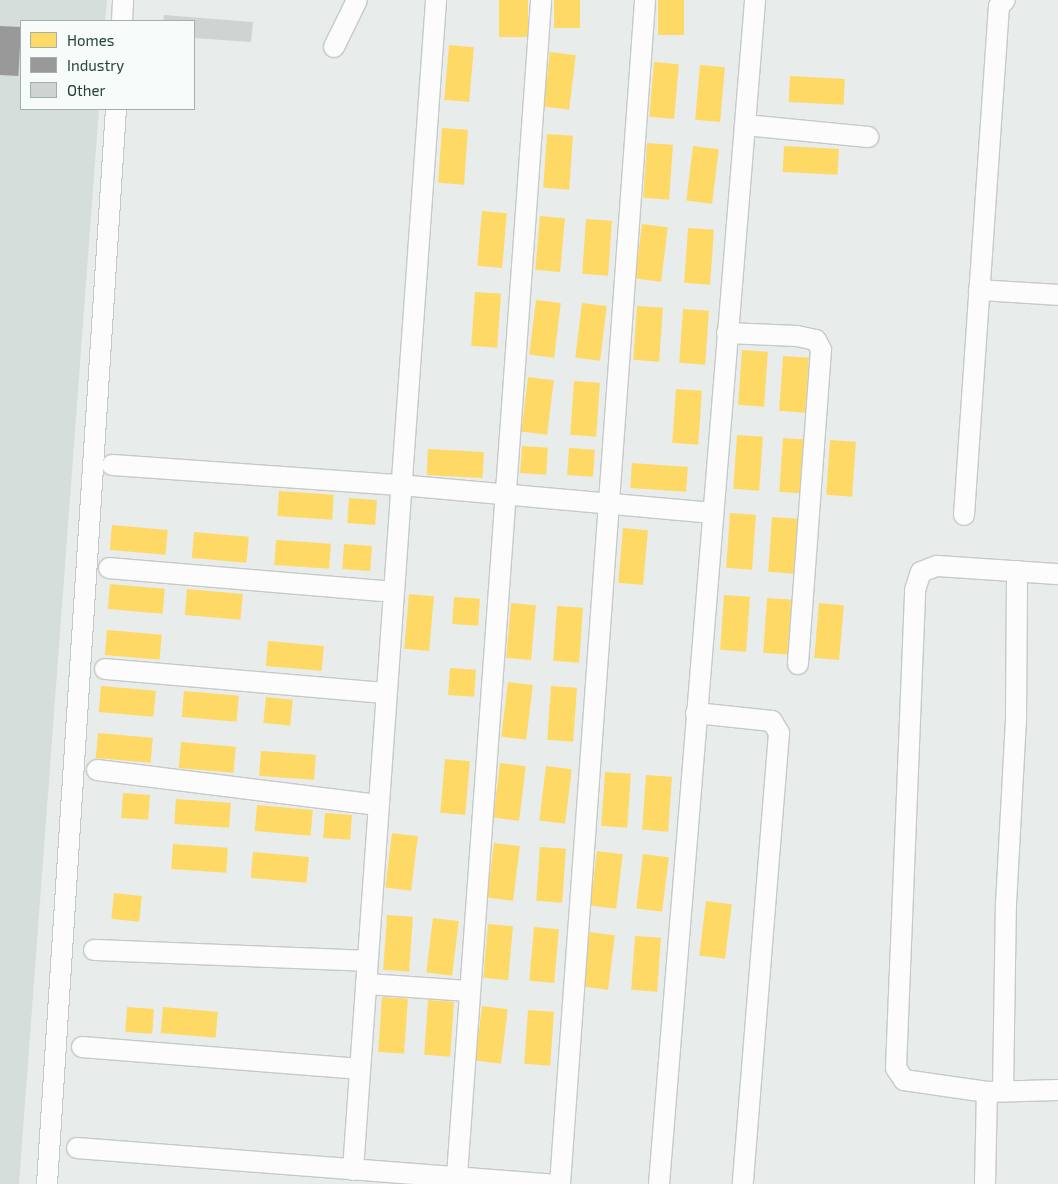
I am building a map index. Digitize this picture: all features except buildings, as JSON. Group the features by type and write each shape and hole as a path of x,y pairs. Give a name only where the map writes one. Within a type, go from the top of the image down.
{"street":[{"path":"122,20 123,0"},
{"path":"334,47 357,0"},
{"path":"353,1170 400,485 436,0"},
{"path":"457,1176 541,0"},
{"path":"560,1184 611,504 645,0"},
{"path":"659,1184 755,0"},
{"path":"964,515 999,6 1005,0"},
{"path":"47,1184 116,110"},
{"path":"745,126 868,137"},
{"path":"978,290 1058,295"},
{"path":"727,333 797,336 816,340 821,350 798,664"},
{"path":"112,465 400,485 712,513"},
{"path":"1058,574 936,566 921,572 915,590 896,1068 904,1080 995,1092 1058,1090"},
{"path":"110,568 393,592"},
{"path":"985,1184 995,1092 1016,722 1018,571"},
{"path":"105,669 386,693"},
{"path":"696,713 772,721 780,733 743,1184"},
{"path":"98,770 378,805"},
{"path":"94,950 367,961"},
{"path":"366,984 470,991"},
{"path":"82,1047 360,1069"},
{"path":"77,1148 319,1176 353,1170 548,1184"}],"shaded area":[{"path":"0,0 107,0 105,20 20,20 20,110 99,110 19,1184 0,1184"}]}
